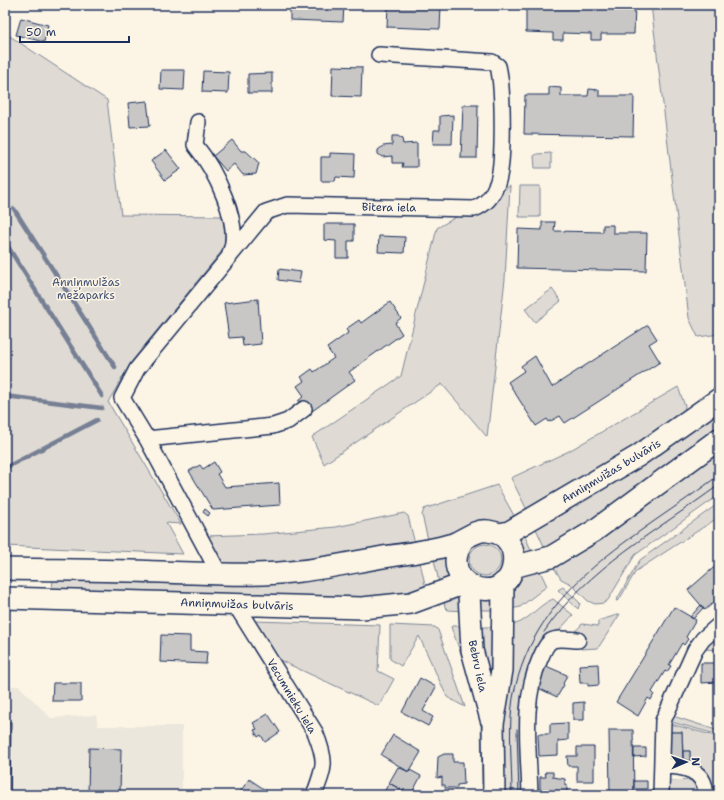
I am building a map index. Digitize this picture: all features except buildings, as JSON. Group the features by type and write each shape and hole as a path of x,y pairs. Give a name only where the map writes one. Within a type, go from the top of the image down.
{"street":[{"name":"Bitera iela","path":"147,439 122,398 137,369 266,212 287,205 474,209 485,205 497,185 500,166 502,122 498,66 492,62 379,55"},
{"path":"198,122 195,145 208,160 231,216 234,233 233,245 227,260"},
{"name":"Anniņmuižas bulvāris","path":"5,569 161,572 220,575 300,571 404,555 463,540 479,531 499,534 509,532 638,456 719,399"},
{"path":"220,575 147,439 273,426 288,421 304,409"},
{"path":"463,540 458,549 456,562 459,574 465,583 483,589 496,587 508,575 551,557 594,531 719,439"},
{"path":"499,534 506,538 514,559 508,575"},
{"name":"Bebru iela","path":"494,795 492,724 502,670 508,575"},
{"name":"Anniņmuižas bulvāris","path":"5,598 362,608 395,605 425,599 465,583"},
{"name":"Bebru iela","path":"465,583 469,594 472,650 492,724"},
{"name":"Vecumnieku iela","path":"235,604 317,738 322,750 324,768 314,795"},
{"path":"661,795 663,721 695,650 703,639 719,625"},
{"path":"530,795 529,696 532,679 544,649 551,641 557,639 578,640"},
{"path":"662,766 680,766 696,772 702,780 705,795"}],"shaded area":[{"path":"5,686 19,686 51,718 96,715 98,726 182,726 182,795 5,795"}],"green space":[{"path":"651,5 719,5 719,334 698,337 689,318"},
{"name":"Anniņmuižas mežaparks","path":"5,33 107,100 121,215 223,216 226,246 132,361 108,402 181,524 166,523 183,554 5,546"},
{"path":"551,153 551,168 535,168 534,156 537,154"},
{"path":"510,186 505,279 487,437 442,384 324,464 312,437 401,376 437,228"},
{"path":"520,186 540,186 540,217 519,217"},
{"path":"552,289 561,301 535,322 525,309"},
{"path":"678,387 685,406 683,416 529,514 511,478 569,451"},
{"path":"719,410 719,428 668,467 547,553 533,522"},
{"path":"719,450 719,495 635,555 608,600 604,603 595,604 588,601 571,584 561,579 551,563 576,546 589,548"},
{"path":"497,485 517,521 429,544 422,515 424,509"},
{"path":"719,503 719,517 636,571 619,600 616,601 640,560"},
{"path":"404,513 408,516 416,548 318,560 231,568 219,562 206,536 263,534 336,527"},
{"path":"522,529 534,557 519,558 515,542"},
{"path":"488,544 494,546 499,551 501,560 499,569 494,574 482,576 476,574 471,569 469,557 471,551 476,546"},
{"path":"450,550 456,578 440,587 433,555"},
{"path":"419,558 427,593 362,601 52,589 53,580 219,585 258,584"},
{"path":"538,567 547,586 520,607 507,610 516,577"},
{"path":"563,587 580,603 578,609 558,590"},
{"path":"458,594 465,611 448,610 445,607 443,596"},
{"path":"476,594 492,594 497,610 475,610"},
{"path":"553,599 573,615 556,634 520,723 522,795 501,795 506,626 514,625 526,619 541,606"},
{"path":"620,614 598,648 581,649 581,638 573,634 582,624 598,626 598,621"},
{"path":"255,621 380,625 378,671 394,679 379,706 275,658"},
{"path":"390,625 435,627 438,630 465,707 447,697 419,636 401,666 390,659"},
{"path":"465,626 482,701 487,783 482,784 481,720 475,691 451,627"},
{"path":"475,627 497,627 494,701"},
{"path":"719,636 719,650 702,649"},
{"path":"670,715 719,731 719,735 668,721"},
{"path":"667,723 719,737 719,795 712,795 707,777 690,765 690,751 683,751 682,732 669,732"},
{"path":"666,781 698,781 703,795 666,795"}],"waterway":[{"path":"14,209 115,367"},
{"path":"5,242 102,396"},
{"path":"5,396 102,408"},
{"path":"5,468 97,420"}],"tram line":[{"path":"512,795 510,734 513,698 525,658 543,624 566,594 593,567 623,543 719,475"},
{"path":"544,632 581,588 602,569 625,551 719,485"},
{"path":"517,729 519,795"}]}
